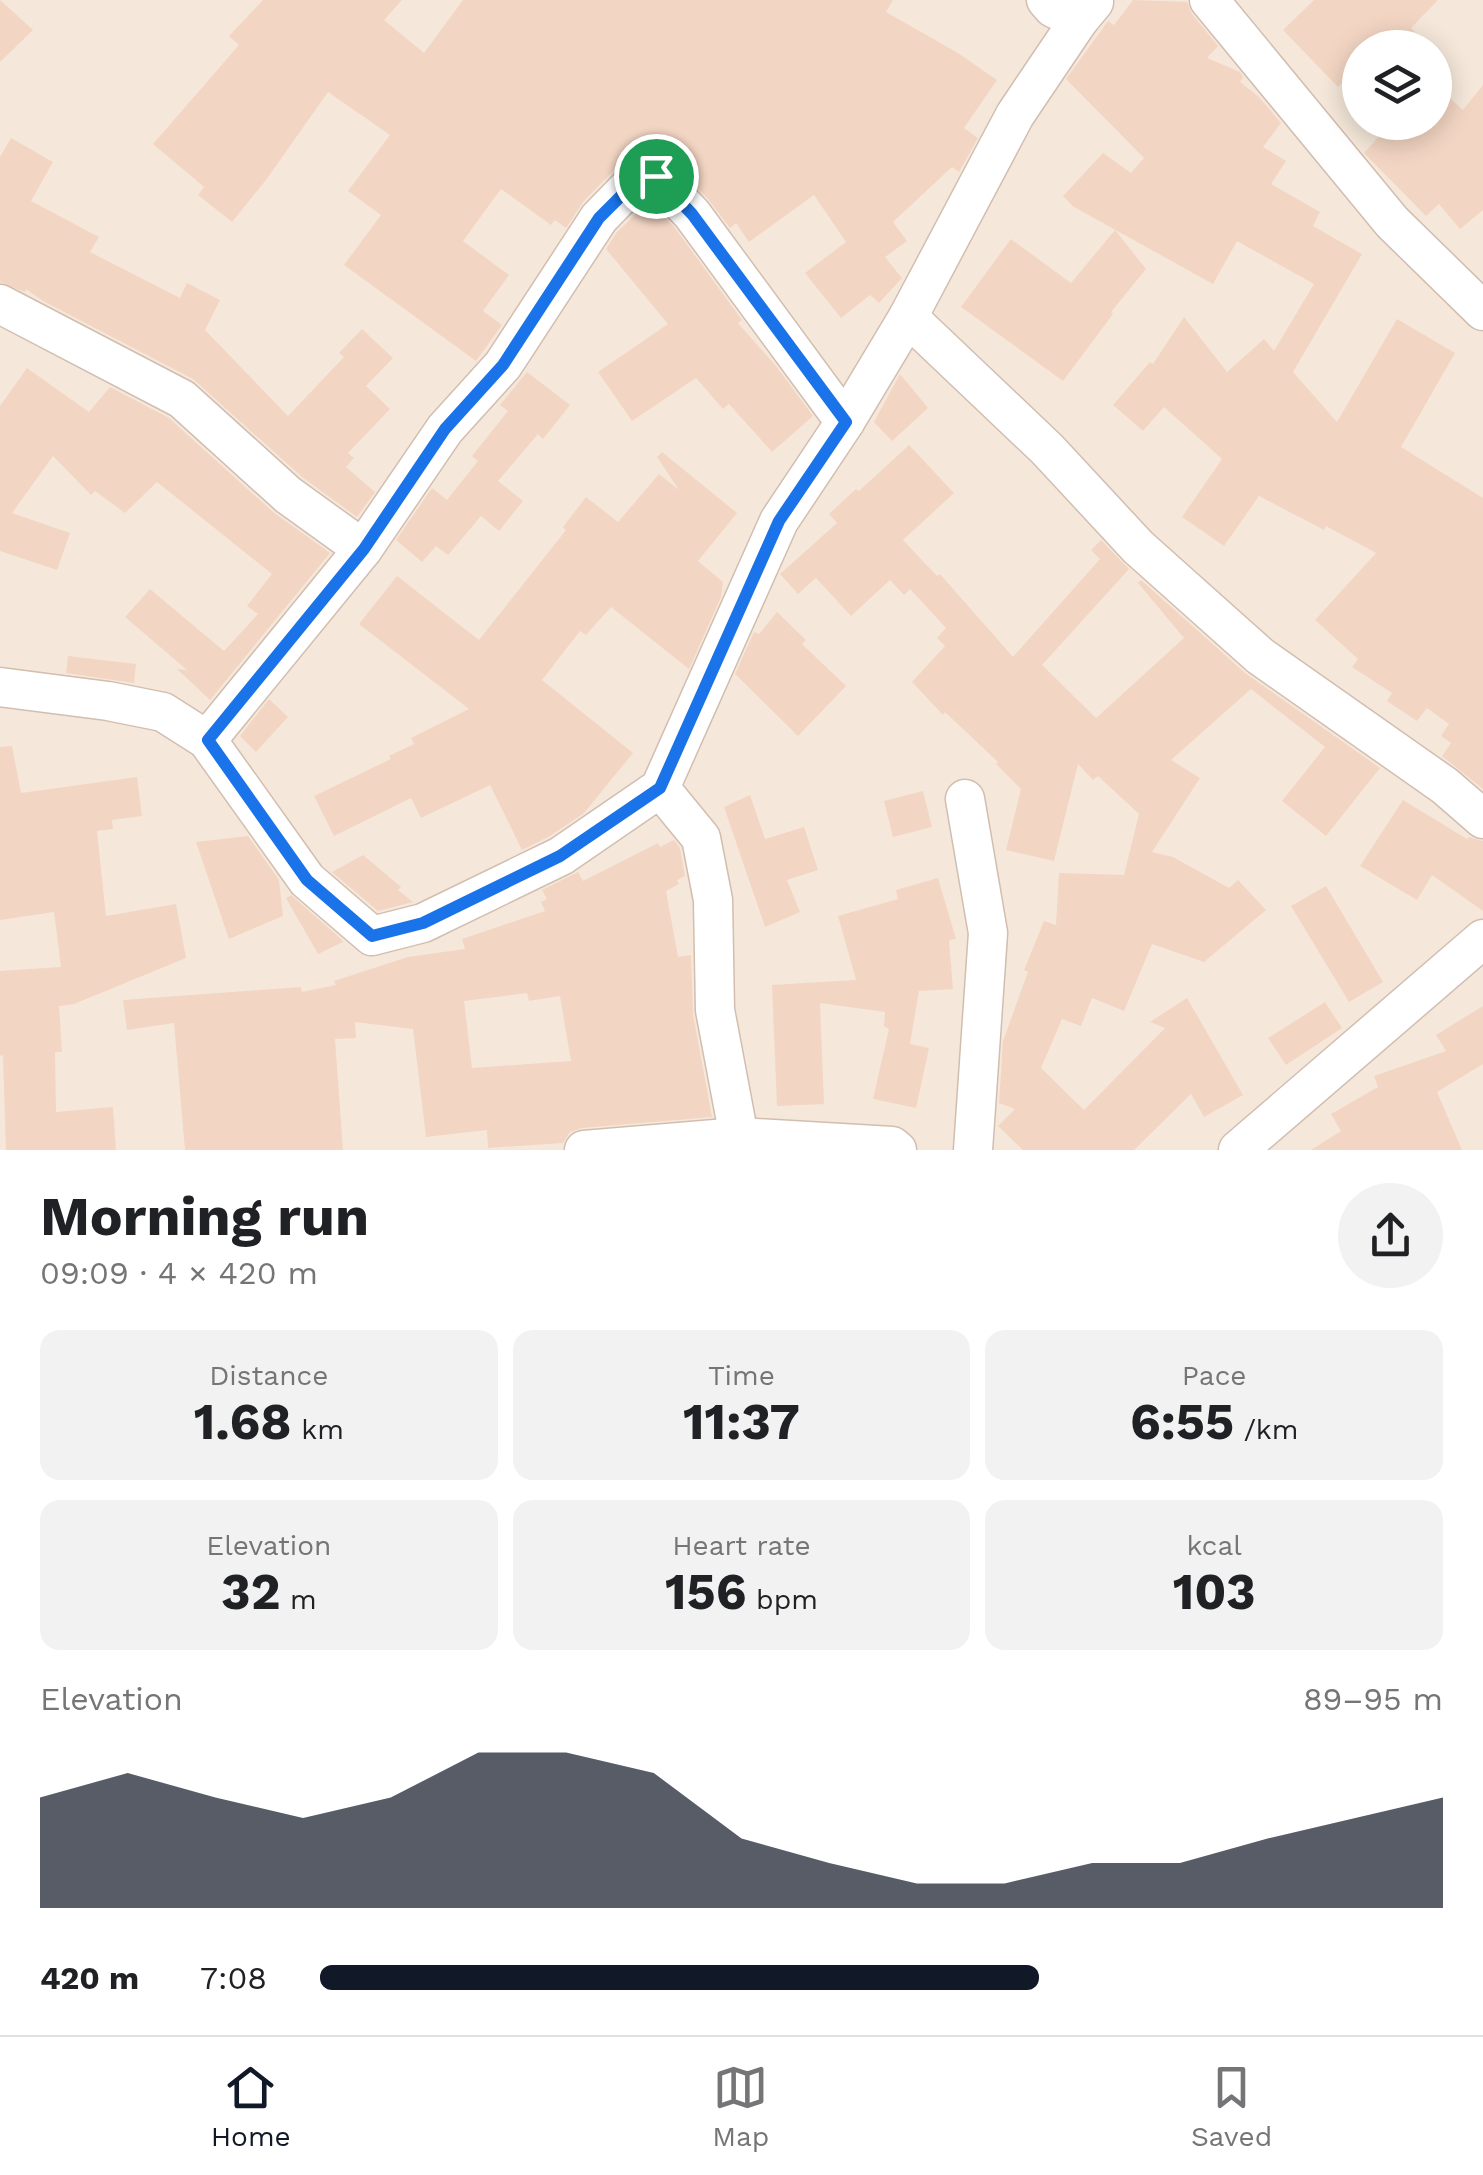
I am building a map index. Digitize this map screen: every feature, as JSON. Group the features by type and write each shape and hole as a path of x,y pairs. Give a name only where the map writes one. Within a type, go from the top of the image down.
{"street":[{"path":"0,688 163,712 208,740 307,880 372,936 423,923 560,856 660,788 779,521 846,422 908,318 1014,115 1087,10 1046,0"},
{"path":"1210,0 1392,222 1483,311"},
{"path":"208,740 364,549 445,429 503,365 599,218 634,183 656,176 692,214 846,422"},
{"path":"0,304 182,399 288,495 364,549"},
{"path":"908,318 980,389 1048,448 1138,547 1260,656 1445,786 1483,819"},
{"path":"660,788 701,838 713,900 715,1010 739,1138"},
{"path":"964,800 988,934 973,1150"},
{"path":"1238,1150 1483,939"},
{"path":"584,1150 739,1138 892,1146 897,1150"}],"shaded area":[{"path":"0,0 1483,0 1483,1150 0,1150"}],"building":[{"path":"0,0 33,30 0,62"},
{"path":"263,0 402,0 384,20 424,53 463,0 893,0 886,12 997,80 964,128 978,138 959,172 952,167 893,222 907,241 885,257 902,278 879,303 870,295 841,318 805,273 846,242 814,195 749,242 736,223 730,228 672,161 650,154 617,167 583,202 566,228 555,220 551,225 501,189 463,241 509,275 483,311 502,325 476,361 344,265 381,215 348,191 390,135 328,92 232,222 198,195 204,187 153,144 239,45 229,36"},
{"path":"1133,0 1187,2 1218,46 1207,58 1240,72 1240,82 1281,123 1263,147 1286,161 1271,184 1320,212 1313,226 1362,254 1293,372 1337,422 1397,319 1455,353 1401,447 1483,498 1483,789 1442,756 1451,743 1441,736 1449,724 1427,708 1417,721 1387,701 1392,693 1352,667 1358,659 1315,620 1376,553 1259,496 1224,546 1182,517 1222,459 1164,407 1143,431 1113,405 1150,362 1153,364 1184,317 1227,372 1264,339 1274,351 1314,284 1237,241 1213,284 1074,207 1063,196 1103,153 1131,173 1144,158 1066,79 1108,21 1114,25"},
{"path":"1314,0 1438,0 1413,30 1342,30 1342,83 1338,87 1283,30"},
{"path":"1483,85 1483,210 1460,229 1439,204 1426,216 1364,153 1376,140 1452,140 1452,100 1463,110"},
{"path":"11,138 53,162 31,201 99,237 90,252 180,298 187,283 220,300 205,330 288,416 344,357 339,353 362,329 393,358 366,386 390,409 348,453 354,458 346,467 375,492 357,517 302,477 193,379 26,289 25,292 0,282 0,157"},
{"path":"649,202 675,228 742,320 738,323 813,416 772,452 729,404 723,409 696,378 632,421 598,372 668,324 606,249 617,232"},
{"path":"1115,230 1146,269 1063,381 961,307 1011,239 1071,283"},
{"path":"27,368 89,412 110,387 169,418 273,512 330,553 210,700 177,669 187,670 125,617 150,589 224,651 258,614 247,606 272,574 157,482 125,513 95,491 91,495 53,456 12,513 70,533 57,570 0,551 0,406"},
{"path":"527,372 570,405 543,439 538,434 498,481 523,501 499,531 481,516 448,555 436,546 422,562 396,540 432,488 447,500 478,461 472,456 508,411 500,405"},
{"path":"900,374 928,408 892,441 874,422"},
{"path":"909,445 954,493 903,540 937,576 940,574 1013,657 1100,559 1091,550 1101,540 1129,569 1042,665 1096,718 1184,638 1138,583 1141,580 1245,673 1380,768 1326,836 1282,801 1325,747 1251,689 1171,760 1200,778 1152,852 1173,857 1229,888 1238,880 1266,910 1204,962 1152,944 1124,1011 1092,998 1081,1026 1062,1019 1041,1068 1084,1110 1165,1028 1150,1022 1187,998 1243,1095 1204,1117 1191,1094 1134,1150 1023,1150 998,1126 1015,1109 999,1103 1003,1041 1028,972 1024,970 1044,921 1056,925 1059,873 1124,875 1139,814 1098,776 1093,780 1078,764 1054,861 1006,850 1021,789 998,762 945,712 943,715 912,682 945,646 937,638 946,628 910,589 904,595 890,580 851,616 816,578 798,594 780,574 837,523 829,514"},
{"path":"662,452 737,513 698,561 723,582 721,597 689,669 611,607 586,635 580,631 542,680 633,753 584,813 522,850 490,785 421,818 411,798 334,836 314,796 391,759 389,756 414,744 411,738 469,709 359,624 397,576 479,640 566,530 563,527 586,497 618,522 659,474 679,490 657,457"},
{"path":"777,612 806,640 802,644 846,686 798,736 735,674 754,632 759,634"},
{"path":"68,656 136,664 134,683 66,673"},
{"path":"269,699 288,717 256,752 240,736"},
{"path":"12,746 21,793 137,777 142,816 112,820 113,829 97,831 106,916 176,904 186,958 74,1004 59,1006 62,1052 55,1052 56,1112 113,1107 116,1150 6,1150 0,971 61,967 54,912 0,920 0,747"},
{"path":"923,791 932,827 893,837 884,801"},
{"path":"750,795 765,839 804,827 818,870 787,880 800,912 765,927 724,807"},
{"path":"1403,800 1467,839 1483,841 1483,911 1432,875 1417,900 1360,866"},
{"path":"248,836 279,880 283,916 229,939 196,842"},
{"path":"674,840 680,848 685,876 666,891 678,957 691,955 693,1014 712,1117 582,1128 570,1132 563,1143 488,1148 487,1130 426,1137 413,1029 355,1022 356,1038 335,1039 343,1150 185,1150 174,1023 127,1030 123,1000 301,987 302,992 336,985 334,981 408,957 465,949 462,939 545,911 541,902 547,899 542,890 578,872 583,881 658,843 660,847","holes":["527,993 529,1001 560,996 571,1061 472,1068 464,1001"]},
{"path":"363,855 413,902 378,911 332,872"},
{"path":"938,878 956,939 949,940 953,989 919,991 910,1044 929,1048 916,1108 873,1099 889,1029 884,1026 885,1012 820,1003 824,1104 777,1106 772,985 856,980 838,916 898,899 896,890"},
{"path":"1326,886 1383,982 1349,1002 1291,906"},
{"path":"291,895 343,942 318,954 286,898"},
{"path":"1325,1002 1342,1028 1286,1065 1268,1038"},
{"path":"1483,1006 1483,1064 1437,1092 1462,1150 1311,1150 1341,1131 1331,1114 1378,1087 1374,1076 1446,1051 1436,1035"}],"route":[{"path":"656,176 692,214 846,422 779,521 660,788 560,856 423,923 372,936 307,880 208,740 364,549 445,429 503,365 599,218 634,183 656,176"}]}
